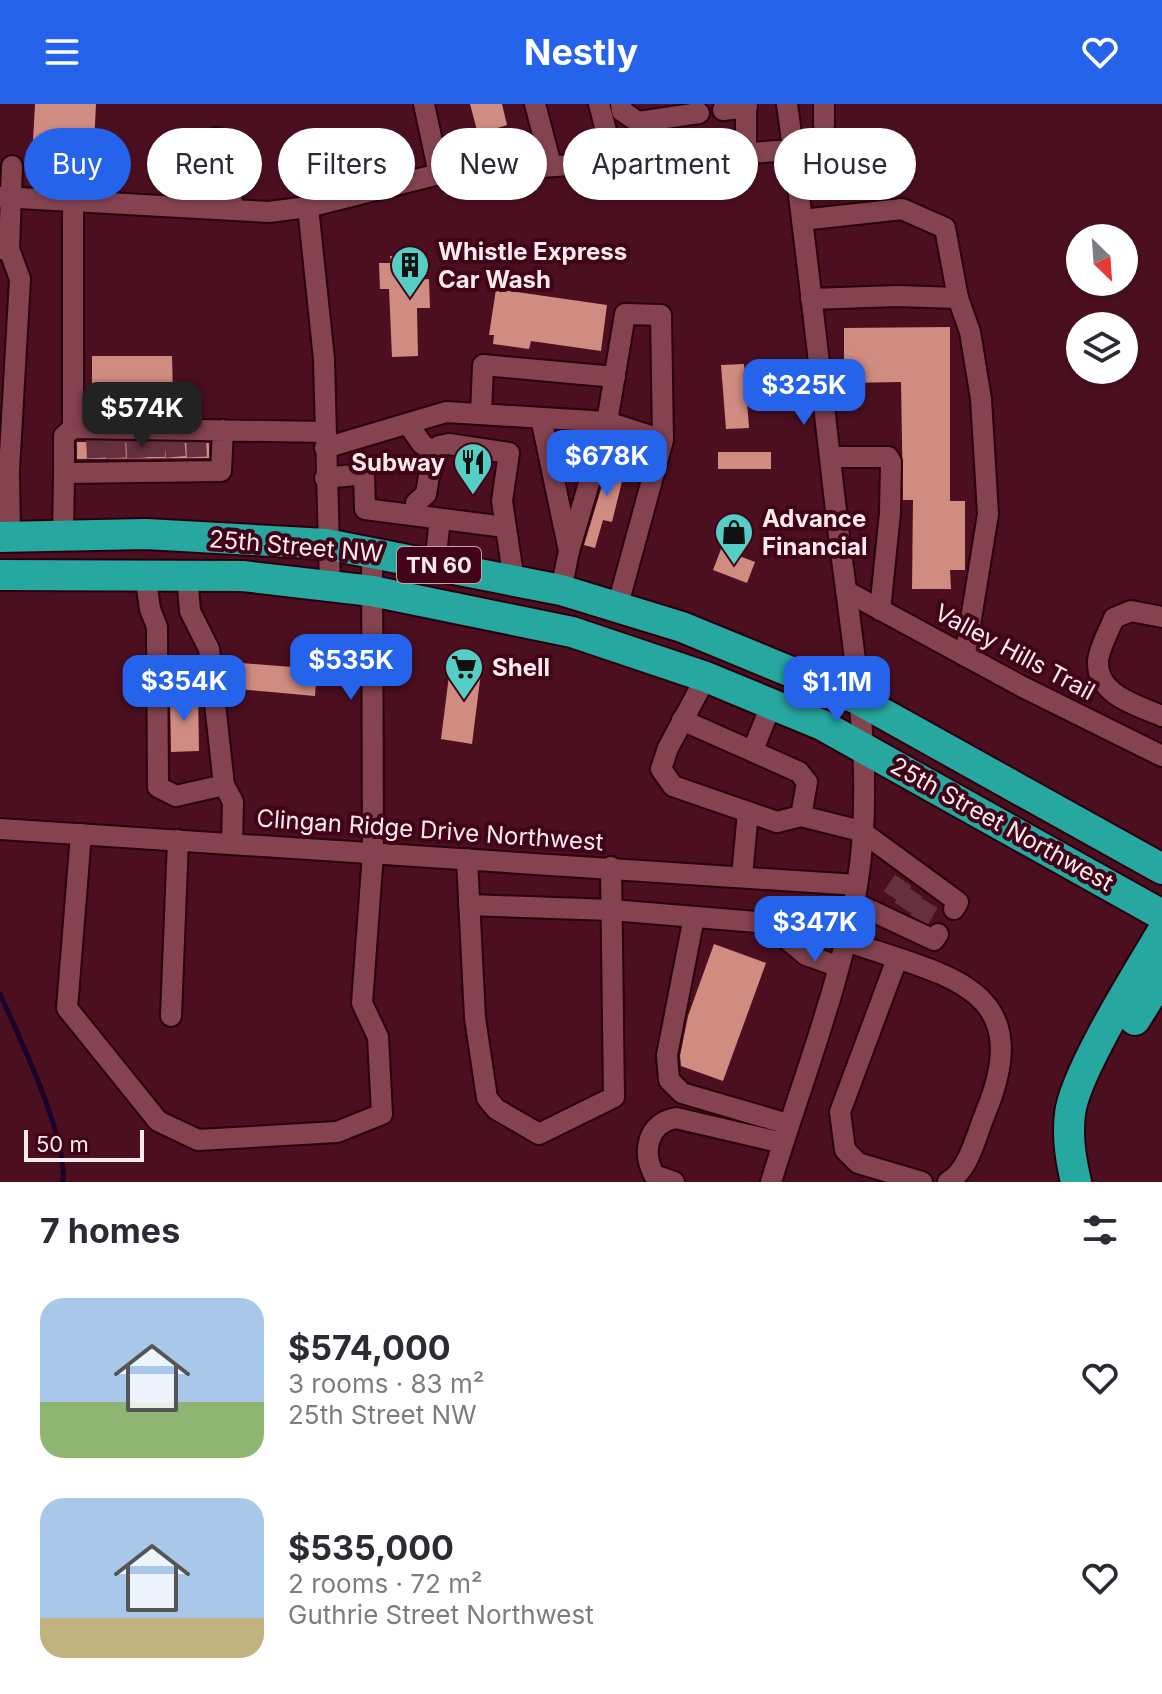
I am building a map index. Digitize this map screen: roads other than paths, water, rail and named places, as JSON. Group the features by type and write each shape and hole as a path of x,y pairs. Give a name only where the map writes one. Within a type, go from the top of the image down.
{"highway":[{"name":"25th Street NW","path":"5,536 146,534 326,544 372,551 561,590 757,655 857,699"},
{"name":"25th Street NW","path":"0,575 243,576 372,591 572,632"},
{"name":"25th Street Northwest","path":"572,632 706,677 772,703 861,745 1162,915"},
{"name":"25th Street Northwest","path":"857,699 1162,869"},
{"path":"1076,1182 1070,1151 1070,1112 1081,1077 1150,976 1139,933 1123,892"},
{"path":"1096,1182 1087,1152 1089,1116 1102,1075 1150,976 1162,932"}],"street":[{"path":"424,104 431,137"},
{"path":"535,104 551,165"},
{"path":"599,104 605,128"},
{"path":"621,104 622,111 638,122 699,113"},
{"path":"787,104 790,128"},
{"path":"723,110 746,105 746,128"},
{"path":"638,122 639,128"},
{"path":"547,165 563,164"},
{"path":"5,536 5,469 20,279 4,249 5,197 12,166"},
{"path":"5,197 269,212 308,207 431,176"},
{"path":"232,200 234,210"},
{"path":"771,1182 844,940 855,893 861,831 861,745 857,699 799,200"},
{"path":"63,536 64,436 73,428 73,201"},
{"path":"308,207 324,359 326,544 330,586"},
{"path":"802,220 902,209 945,228 958,298 970,332 981,399 988,514 965,656"},
{"path":"811,299 897,296 958,298"},
{"path":"561,590 569,551 607,422 625,314 661,315 663,440 617,608"},
{"path":"481,414 483,365 615,377"},
{"path":"64,473 127,442 223,430 325,440 408,424 446,412 607,422 663,440"},
{"path":"541,418 569,551"},
{"path":"408,424 428,448"},
{"path":"73,428 127,442 146,466 187,465 221,471 223,430"},
{"path":"428,448 449,444 509,453 502,501 514,581"},
{"path":"415,509 428,448"},
{"path":"830,457 888,457 891,462 890,513 880,610"},
{"path":"325,478 364,474 365,509 415,509 440,519 505,527"},
{"path":"435,564 440,519"},
{"path":"81,834 67,1008 158,1121 198,1140 337,1132 382,1114 378,1037 362,1003 373,853 372,551"},
{"path":"145,574 155,622 158,787 176,796 224,785"},
{"path":"187,575 194,618 209,649 224,785 233,802 232,844"},
{"name":"Valley Hills Trail","path":"846,591 965,656 1162,756"},
{"path":"1162,617 1131,611 1114,618 1098,661 1104,686 1115,695 1162,716"},
{"path":"155,622 194,618"},
{"path":"706,677 682,720 661,769 673,786 777,822 801,816 861,831 922,881 958,902 954,909"},
{"path":"753,750 772,703"},
{"path":"682,720 799,772 807,782 801,816"},
{"path":"742,876 748,812"},
{"name":"Clingan Ridge Drive Northwest","path":"0,829 742,876 855,893 901,915 934,940 938,934"},
{"path":"171,1016 178,840"},
{"path":"467,859 475,1018 487,1098 496,1109 539,1134 614,1097 611,867"},
{"path":"469,905 611,910 757,922 782,935 806,955 837,966"},
{"path":"694,917 667,1055 669,1080 682,1093 786,1134"},
{"path":"844,940 943,976 984,999 997,1017 1003,1053 988,1106 959,1176 948,1182"},
{"path":"897,959 840,1112 845,1150 858,1163 922,1182"},
{"path":"674,1182 654,1175 647,1161 651,1132 662,1120 676,1118 786,1134"}],"waterway":[{"path":"0,994 50,1114 58,1139 63,1182"}],"tunnel":[{"path":"155,437 155,459"},
{"path":"174,437 176,459"},
{"path":"196,437 197,459"},
{"path":"96,438 97,459"},
{"path":"115,438 116,459"},
{"path":"136,438 137,459"},
{"path":"892,897 906,876"},
{"path":"903,908 918,885"},
{"path":"919,920 934,894"}],"place":[{"name":"Whistle Express Car Wash","path":"410,299"},
{"name":"Subway","path":"473,496"},
{"name":"Advance Financial","path":"734,566"},
{"name":"Shell","path":"464,701"}]}
